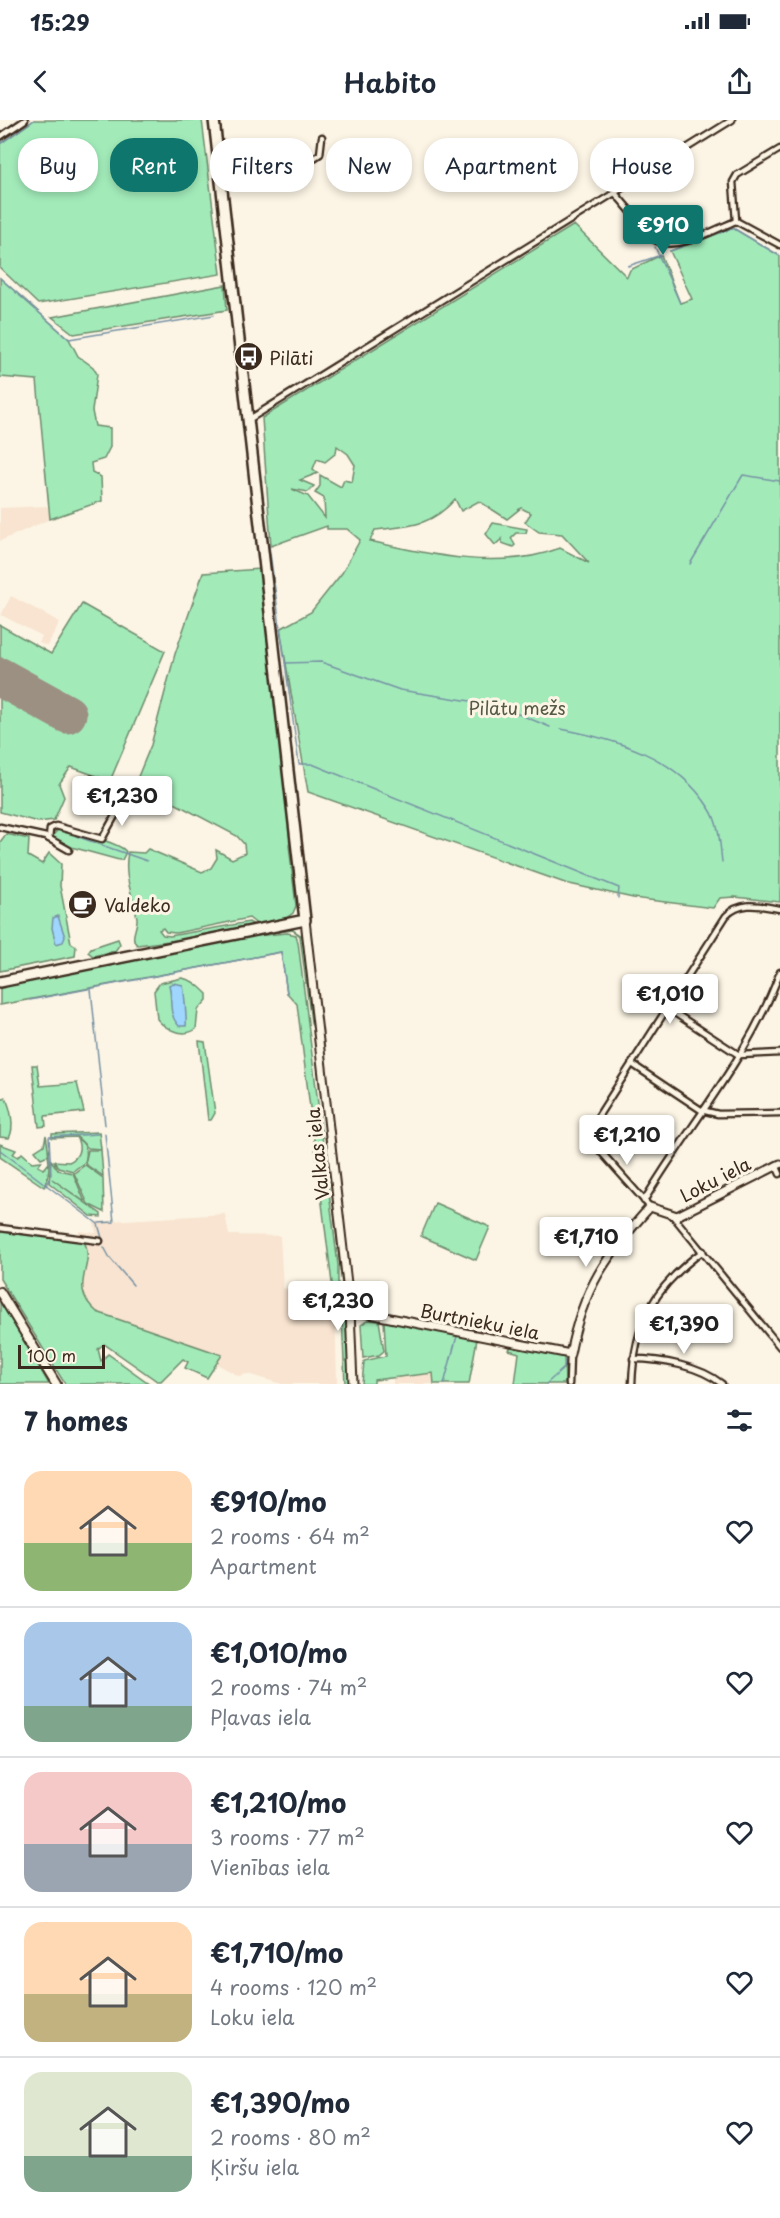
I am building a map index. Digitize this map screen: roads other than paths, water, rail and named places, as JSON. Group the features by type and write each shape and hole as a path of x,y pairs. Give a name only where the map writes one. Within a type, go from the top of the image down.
{"highway":[{"path":"214,120 216,138"},
{"path":"0,982 305,920 223,192"}],"main road":[{"path":"0,1292 56,1384"}],"street":[{"path":"1,136 25,120"},
{"path":"248,420 732,120"},
{"path":"314,158 320,154 322,137"},
{"path":"736,221 733,182 737,175 780,149"},
{"path":"615,193 655,240 664,245 676,244 736,221 780,245"},
{"path":"49,838 50,829 56,825 102,839 116,814 119,795 116,789 92,779"},
{"path":"0,827 49,838 69,850"},
{"path":"647,1204 600,1151 590,1136 592,1126 726,916 738,906 751,904 780,909"},
{"name":"Valkas iela","path":"305,920 350,1310 353,1384"},
{"path":"568,1384 570,1353 584,1299 598,1271 647,1204 701,1110 760,1022 780,972"},
{"path":"667,1008 739,1055 780,1053"},
{"path":"632,1064 701,1110 718,1114 780,1113"},
{"path":"778,1165 780,1174"},
{"name":"Loku iela","path":"647,1204 673,1215 694,1208 778,1165"},
{"path":"673,1215 780,1347"},
{"path":"0,1228 100,1241"},
{"path":"632,1384 633,1359 642,1321 652,1300 666,1282 703,1251"},
{"name":"Burtnieku iela","path":"350,1310 570,1353"},
{"path":"633,1359 690,1368 713,1377 722,1384"}],"water":[{"path":"58,916 65,937 63,942 56,944 52,928 53,918"},
{"path":"173,983 183,985 186,1026 179,1026 173,1016 169,985"}],"waterway":[{"path":"0,144 34,120"},
{"path":"670,251 733,228 780,256"},
{"path":"655,247 680,303"},
{"path":"628,266 661,255"},
{"path":"0,278 69,339 214,315"},
{"path":"257,459 299,764 312,764 619,888 618,898"},
{"path":"690,564 743,475 780,481"},
{"path":"285,663 321,662 400,690 496,705 550,727"},
{"path":"561,729 624,745 663,763 680,775 696,790 715,820 722,862"},
{"path":"76,836 147,861"},
{"path":"30,1000 281,952 287,993"},
{"path":"91,989 105,1125"},
{"path":"51,1175 49,1137 98,1134"},
{"path":"99,1223 114,1222 105,1134"},
{"path":"0,1150 98,1224 102,1238"},
{"path":"46,1186 49,1179"},
{"path":"104,1247 110,1258 133,1285"},
{"path":"444,1384 457,1336"},
{"path":"546,1384 564,1368 565,1360"}],"place":[{"name":"Pilāti","path":"248,357"},
{"name":"Valdeko","path":"83,904"}],"park label":[{"name":"Pilātu mežs","path":"517,707"}]}
